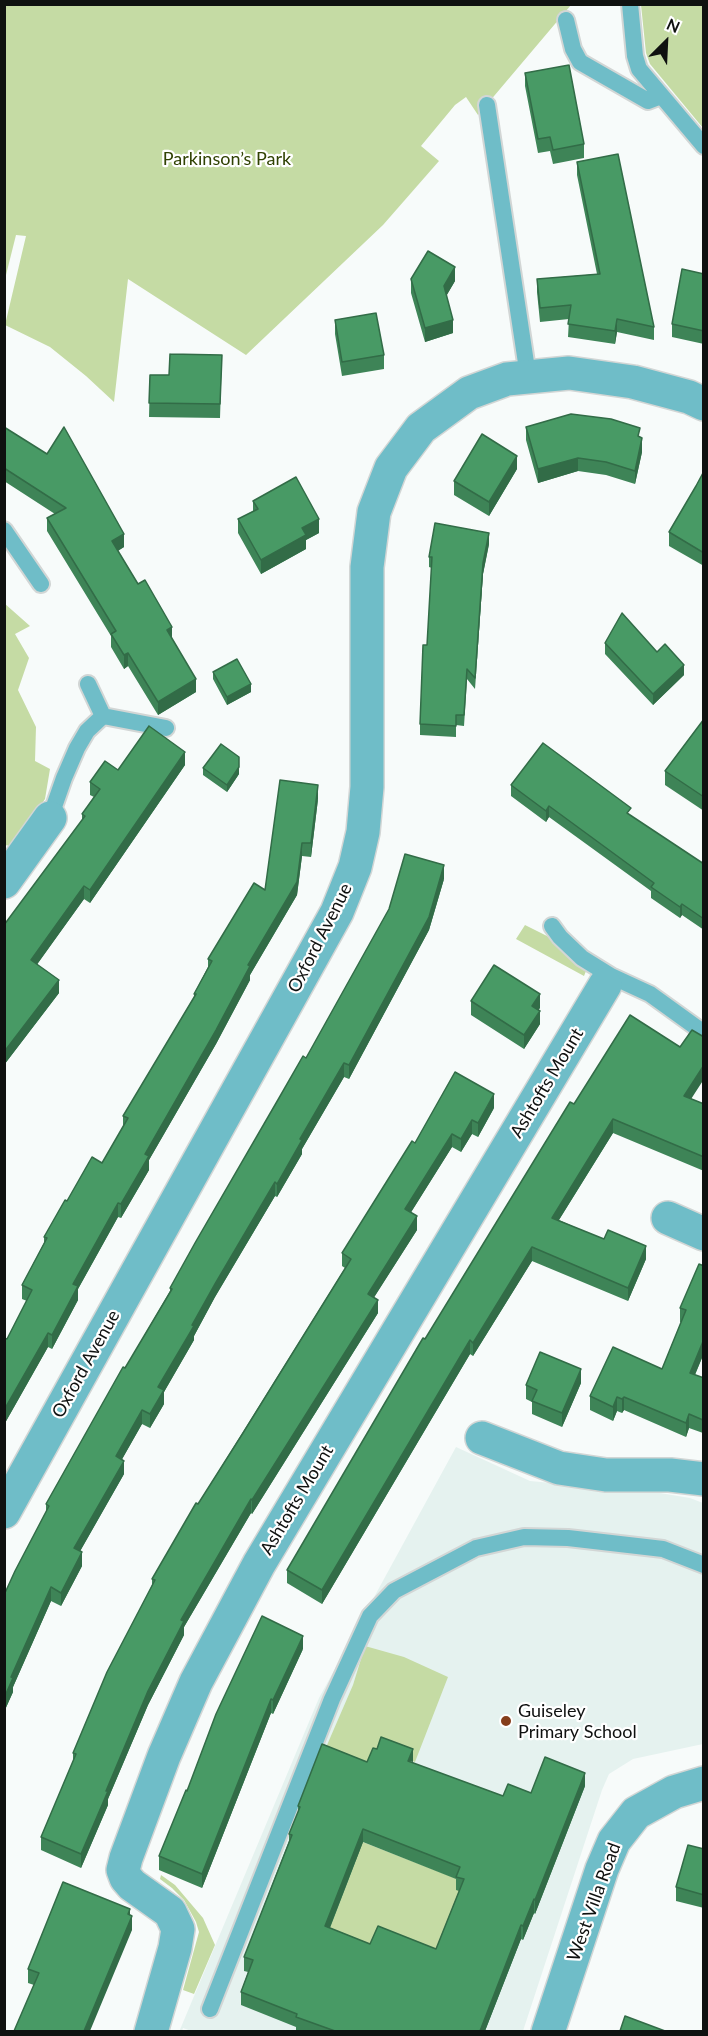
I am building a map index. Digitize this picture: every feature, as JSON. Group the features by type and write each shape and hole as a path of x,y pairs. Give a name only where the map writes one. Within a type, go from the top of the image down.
{"street":[{"name":"Oxford Avenue","path":"4,1512 338,912 355,867 363,832 367,787 367,567 374,512 391,468 421,428 469,393 507,379 569,373 633,382 689,396 704,404"},
{"path":"4,882 50,818"},
{"name":"Ashtofts Mount","path":"151,2031 175,1948 178,1929 170,1912 132,1885 123,1870 164,1756 196,1682 259,1564 608,980"},
{"path":"668,1218 704,1234"},
{"path":"482,1438 559,1468 606,1475 670,1475 704,1479"},
{"name":"West Villa Road","path":"548,2031 602,1869 614,1841 636,1813 674,1792 704,1783"}],"lane":[{"path":"630,4 635,56 639,69 704,146"},
{"path":"566,20 573,49 580,62 648,101 661,96"},
{"path":"487,105 528,376"},
{"path":"4,530 41,584"},
{"path":"88,684 103,716"},
{"path":"103,716 166,728"},
{"path":"50,818 77,748 87,731 103,716"},
{"path":"552,926 560,937 608,980 651,994 704,1033"},
{"path":"210,2009 332,1699 370,1616 394,1591 476,1548 524,1537 568,1538 663,1549 704,1565"}],"shaded area":[{"name":"Guiseley Primary School","path":"456,1447 530,1481 660,1493 690,1498 703,1503 703,1744 633,1759 609,1774 523,2031 194,2032 183,2028 179,2032 319,1698"}],"green space":[{"name":"Parkinson’s Park","path":"5,5 571,5 478,115 466,97 455,105 421,146 439,161 383,225 246,355 128,279 114,402 50,347 5,325 26,236 16,235 5,279"},
{"path":"641,5 703,5 703,128 650,64 646,53"},
{"path":"4,603 30,626 15,634 29,658 18,690 36,727 35,761 50,769 45,799 12,846 4,845"},
{"path":"525,925 547,936 586,971 584,976 516,939"},
{"path":"365,1646 404,1657 448,1677 415,1762 377,1748 368,1770 324,1752 353,1685"},
{"path":"350,1837 460,1880 464,1893 468,1953 370,1957 325,1940 356,1860"},
{"path":"161,1875 175,1885 203,1918 215,1945 194,1994 183,1990 199,1932 184,1900 160,1879"}],"building":[{"path":"569,65 584,144 553,150 550,137 538,139 525,73"},
{"path":"618,154 654,327 617,319 615,331 568,324 571,305 540,308 537,279 600,274 577,162"},
{"path":"428,251 455,267 444,286 453,320 425,328 411,279"},
{"path":"682,269 704,274 704,331 672,324"},
{"path":"376,313 384,355 342,362 335,320"},
{"path":"170,354 222,355 220,404 149,403 150,375 169,375"},
{"path":"571,414 611,419 640,428 638,436 642,438 635,471 606,462 578,458 538,469 526,427"},
{"path":"4,427 47,454 64,427 124,534 112,541 138,584 145,580 172,627 167,630 196,679 158,702 128,653 124,655 111,634 116,631 47,518 66,508 4,468"},
{"path":"482,434 517,456 489,502 454,481"},
{"path":"704,471 704,553 669,532"},
{"path":"296,477 319,519 302,528 306,535 261,560 238,519 258,509 253,501"},
{"path":"435,523 489,533 483,563 475,678 467,669 464,715 456,715 456,726 420,724 423,645 427,645 432,557 429,557"},
{"path":"622,613 657,652 665,644 684,665 653,694 605,643"},
{"path":"237,659 251,684 227,697 213,672"},
{"path":"704,719 704,797 665,771"},
{"path":"149,726 185,752 90,890 84,886 31,960 59,980 4,1052 4,925 85,816 82,814 100,789 90,782 105,761 118,770"},
{"path":"543,743 631,808 627,813 704,864 704,919 682,904 680,907 651,887 654,883 549,806 546,811 511,785"},
{"path":"221,744 239,757 239,767 227,785 203,768"},
{"path":"280,780 318,785 311,843 302,843 297,882 248,965 250,966 216,1030 145,1154 149,1156 121,1204 118,1203 73,1284 78,1286 52,1335 48,1333 4,1410 4,1338 7,1339 32,1290 22,1285 47,1238 44,1237 92,1157 102,1163 128,1118 123,1116 196,994 194,994 212,961 208,959 254,883 265,890"},
{"path":"405,854 444,865 429,917 349,1065 344,1063 277,1184 275,1182 192,1325 194,1326 158,1387 164,1390 150,1414 142,1410 116,1456 124,1461 74,1548 82,1552 61,1593 51,1587 4,1698 4,1595 49,1506 46,1504 123,1367 125,1368 172,1289 170,1288 195,1243 303,1056 306,1058 389,909"},
{"path":"494,965 540,994 532,1006 540,1011 524,1035 471,1001"},
{"path":"630,1015 680,1047 692,1030 704,1037 704,1065 684,1096 704,1104 704,1157 613,1119 552,1218 604,1239 608,1230 646,1246 628,1288 532,1247 473,1343 470,1340 322,1590 287,1570 423,1338 425,1339 570,1102 574,1104"},
{"path":"455,1072 494,1094 478,1123 472,1120 461,1139 452,1134 405,1209 417,1216 368,1294 378,1300 251,1499 181,1620 184,1621 148,1691 81,1854 41,1837 107,1672 155,1580 152,1579 196,1503 198,1504 351,1259 342,1253 412,1141 415,1143"},
{"path":"699,1264 704,1266 704,1339 690,1373 704,1378 703,1420 689,1414 686,1423 624,1397 622,1399 617,1397 613,1407 590,1396 613,1347 662,1369 686,1310 680,1308"},
{"path":"540,1352 581,1369 562,1413 532,1401 537,1390 526,1385"},
{"path":"262,1616 303,1636 273,1700 271,1699 202,1874 159,1856 216,1714"},
{"path":"381,1737 413,1749 408,1761 503,1796 508,1784 531,1793 545,1757 585,1773 535,1900 523,1926 521,1925 480,2031 335,2031 296,2017 297,2014 241,1992 253,1960 244,1957 292,1835 289,1834 300,1807 298,1806 322,1744 367,1762 373,1748 377,1749","holes":["363,1829 460,1867 456,1877 464,1879 436,1949 378,1926 370,1944 325,1926"]},
{"path":"688,1845 704,1849 704,1895 676,1887"},
{"path":"63,1882 130,1909 128,1914 132,1916 84,2031 14,2031 39,1973 28,1969"},
{"path":"625,2016 665,2031 620,2031"}],"place":[{"name":"Guiseley Primary School","path":"506,1721"}]}
